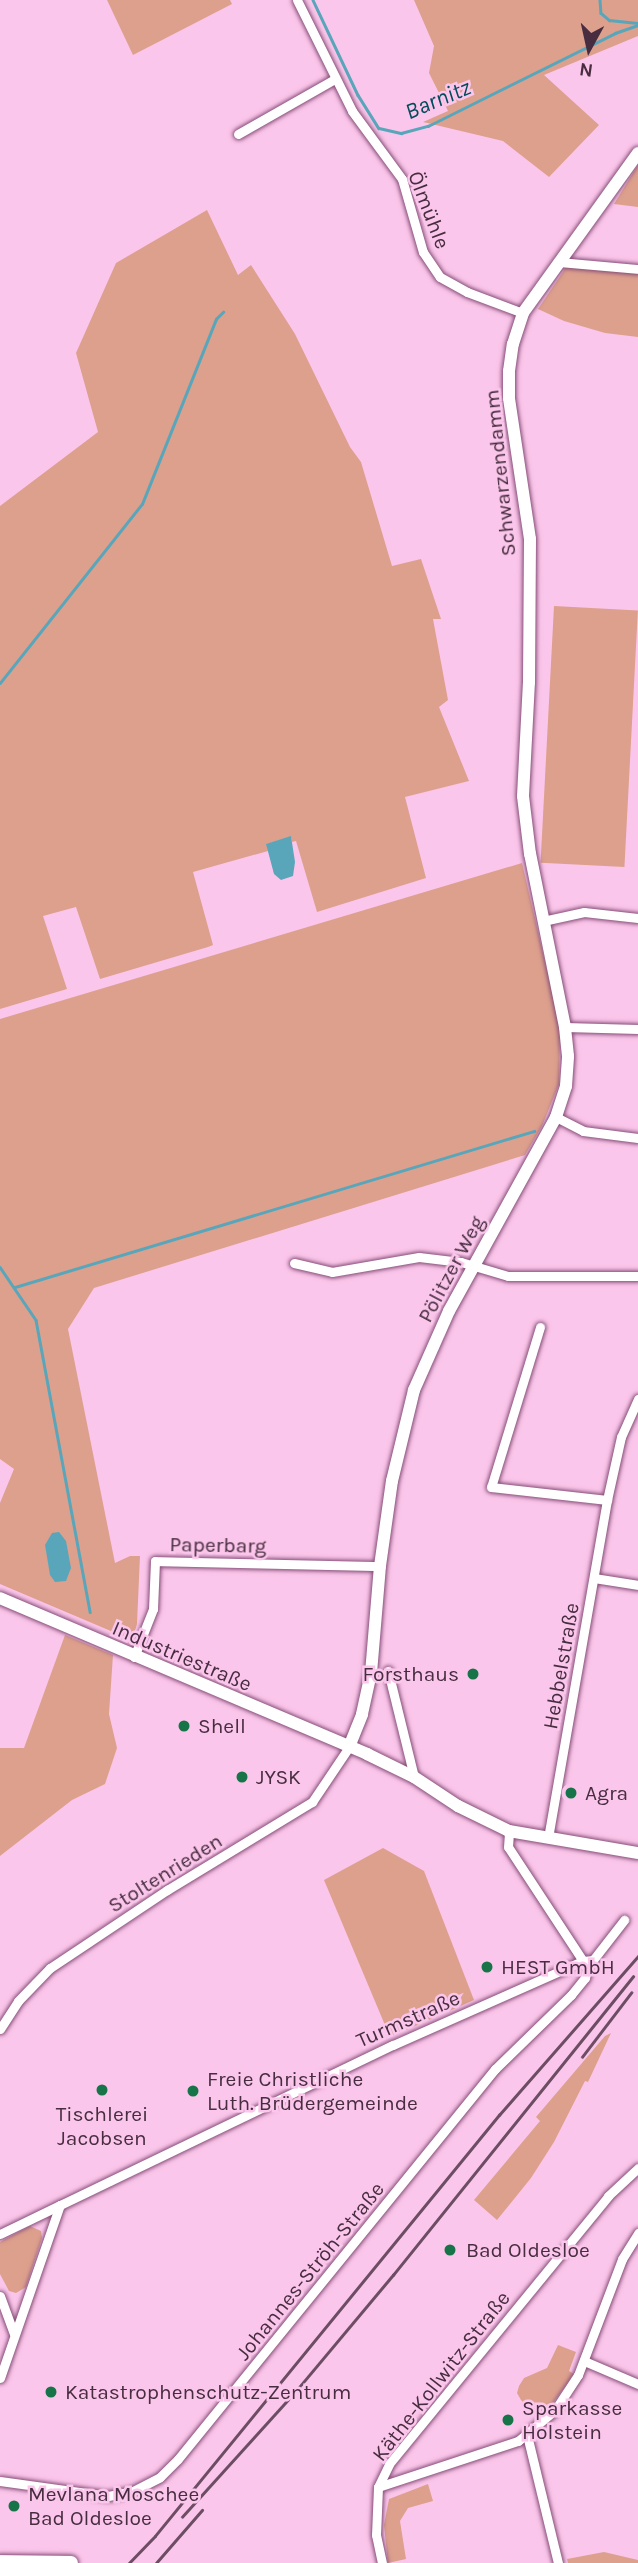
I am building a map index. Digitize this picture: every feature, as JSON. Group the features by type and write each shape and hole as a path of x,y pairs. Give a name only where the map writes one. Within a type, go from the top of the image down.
{"main road":[{"name":"Schwarzendamm","path":"526,744 530,539 509,398 513,344 523,313 638,153"},
{"name":"Pölitzer Weg","path":"349,1747 362,1714 371,1673 380,1566 392,1481 414,1390 430,1349 556,1117 566,1086 568,1056 565,1027 543,922 523,796 526,744"},
{"name":"Industriestraße","path":"0,1598 349,1747"},
{"path":"349,1747 414,1777 458,1806 509,1830 638,1853"},
{"path":"0,2562 71,2563"}],"street":[{"name":"Ölmühle","path":"297,0 352,111 402,179 423,252 440,277 467,292 523,313"},
{"path":"238,134 335,79"},
{"path":"558,262 638,269"},
{"path":"543,922 584,912 638,918"},
{"path":"565,1027 638,1029"},
{"path":"556,1117 583,1131 638,1138"},
{"path":"295,1263 332,1272 419,1257 508,1276 638,1276"},
{"path":"540,1326 491,1487 607,1500"},
{"name":"Hebbelstraße","path":"548,1838 607,1500 621,1437 638,1399"},
{"name":"Paperbarg","path":"134,1657 153,1609 155,1561 380,1566"},
{"path":"594,1578 638,1585"},
{"path":"388,1671 414,1777"},
{"name":"Stoltenrieden","path":"0,2029 18,2001 50,1968 167,1890 312,1802 349,1747"},
{"path":"509,1830 508,1847 583,1961"},
{"name":"Turmstraße","path":"0,2234 393,2045 583,1961 593,1960 624,1920"},
{"name":"Johannes-Ströh-Straße","path":"0,2481 108,2496 133,2491 157,2479 178,2459 495,2069 571,1996 585,1978 587,1969 583,1961"},
{"name":"Käthe-Kollwitz-Straße","path":"382,2563 376,2535 378,2487 389,2464 608,2196 638,2168"},
{"path":"0,2378 60,2205"},
{"path":"378,2487 482,2455 527,2435 563,2402 584,2361 622,2259 638,2233"},
{"path":"0,2297 14,2334"},
{"path":"584,2361 638,2384"},
{"path":"527,2435 558,2560"}],"shaded area":[{"path":"107,0 230,0 232,4 133,55"},
{"path":"414,0 638,0 638,36 544,75 599,125 549,177 503,141 423,122 448,111 429,73 434,46"},
{"path":"638,165 638,207 614,204"},
{"path":"207,210 238,275 251,265 295,334 350,447 361,462 392,566 421,559 441,619 433,619 448,700 439,707 469,781 405,797 426,878 317,912 296,841 292,842 291,837 267,844 268,851 193,872 213,945 100,979 76,907 43,916 67,989 0,1009 0,506 98,432 76,353 116,263"},
{"path":"567,266 638,273 638,337 605,333 564,321 538,309"},
{"path":"554,606 638,610 624,867 541,863"},
{"path":"522,863 560,1026 559,1084 542,1126 525,1155 94,1288 68,1329 115,1563 130,1556 140,1556 137,1624 132,1640 0,1584 0,1503 14,1469 0,1459 0,1019"},
{"path":"65,1635 113,1655 109,1714 117,1748 105,1784 72,1800 0,1856 0,1748 24,1748"},
{"path":"383,1848 424,1871 474,2000 390,2037 324,1880"},
{"path":"611,2033 588,2082 585,2081 554,2142 531,2178 497,2220 474,2200 540,2121 536,2117 605,2036"},
{"path":"30,2226 41,2231 42,2238 26,2287 16,2293 9,2291 0,2274 0,2242"},
{"path":"558,2345 576,2352 569,2371 574,2374 547,2411 540,2416 535,2415 517,2393 519,2386 524,2378 547,2368"},
{"path":"428,2484 433,2501 408,2508 400,2521 406,2559 388,2563 384,2525 389,2499"},
{"path":"604,2552 638,2560 638,2563 568,2563 567,2559"}],"water":[{"path":"291,836 295,862 293,876 281,880 274,874 266,844"},
{"path":"59,1532 66,1541 71,1568 66,1581 55,1582 50,1575 45,1545 52,1533"}],"waterway":[{"name":"Barnitz","path":"313,0 358,95 379,128 401,133 428,126 615,33 638,25"},
{"name":"Barnitz","path":"600,0 601,13 609,20 638,23"},
{"path":"0,683 142,504 216,319 223,312"},
{"path":"15,1287 534,1131"},
{"path":"0,1267 36,1320 90,1612"}],"railway":[{"path":"129,2563 155,2536 499,2115 638,1956"},
{"path":"182,2517 295,2392 393,2275 633,1977"},
{"path":"582,2057 631,1993"},
{"path":"156,2563 202,2510"}],"place":[{"name":"Forsthaus","path":"473,1674"},
{"name":"Shell","path":"184,1726"},
{"name":"JYSK","path":"242,1777"},
{"name":"Agra","path":"571,1793"},
{"name":"HEST GmbH","path":"487,1967"},
{"name":"Tischlerei Jacobsen","path":"102,2090"},
{"name":"Freie Christliche Luth. Brüdergemeinde","path":"193,2091"},
{"name":"Bad Oldesloe","path":"450,2250"},
{"name":"Katastrophenschutz-Zentrum","path":"51,2392"},
{"name":"Sparkasse Holstein","path":"508,2420"},
{"name":"Mevlana Moschee Bad Oldesloe","path":"14,2506"}]}
